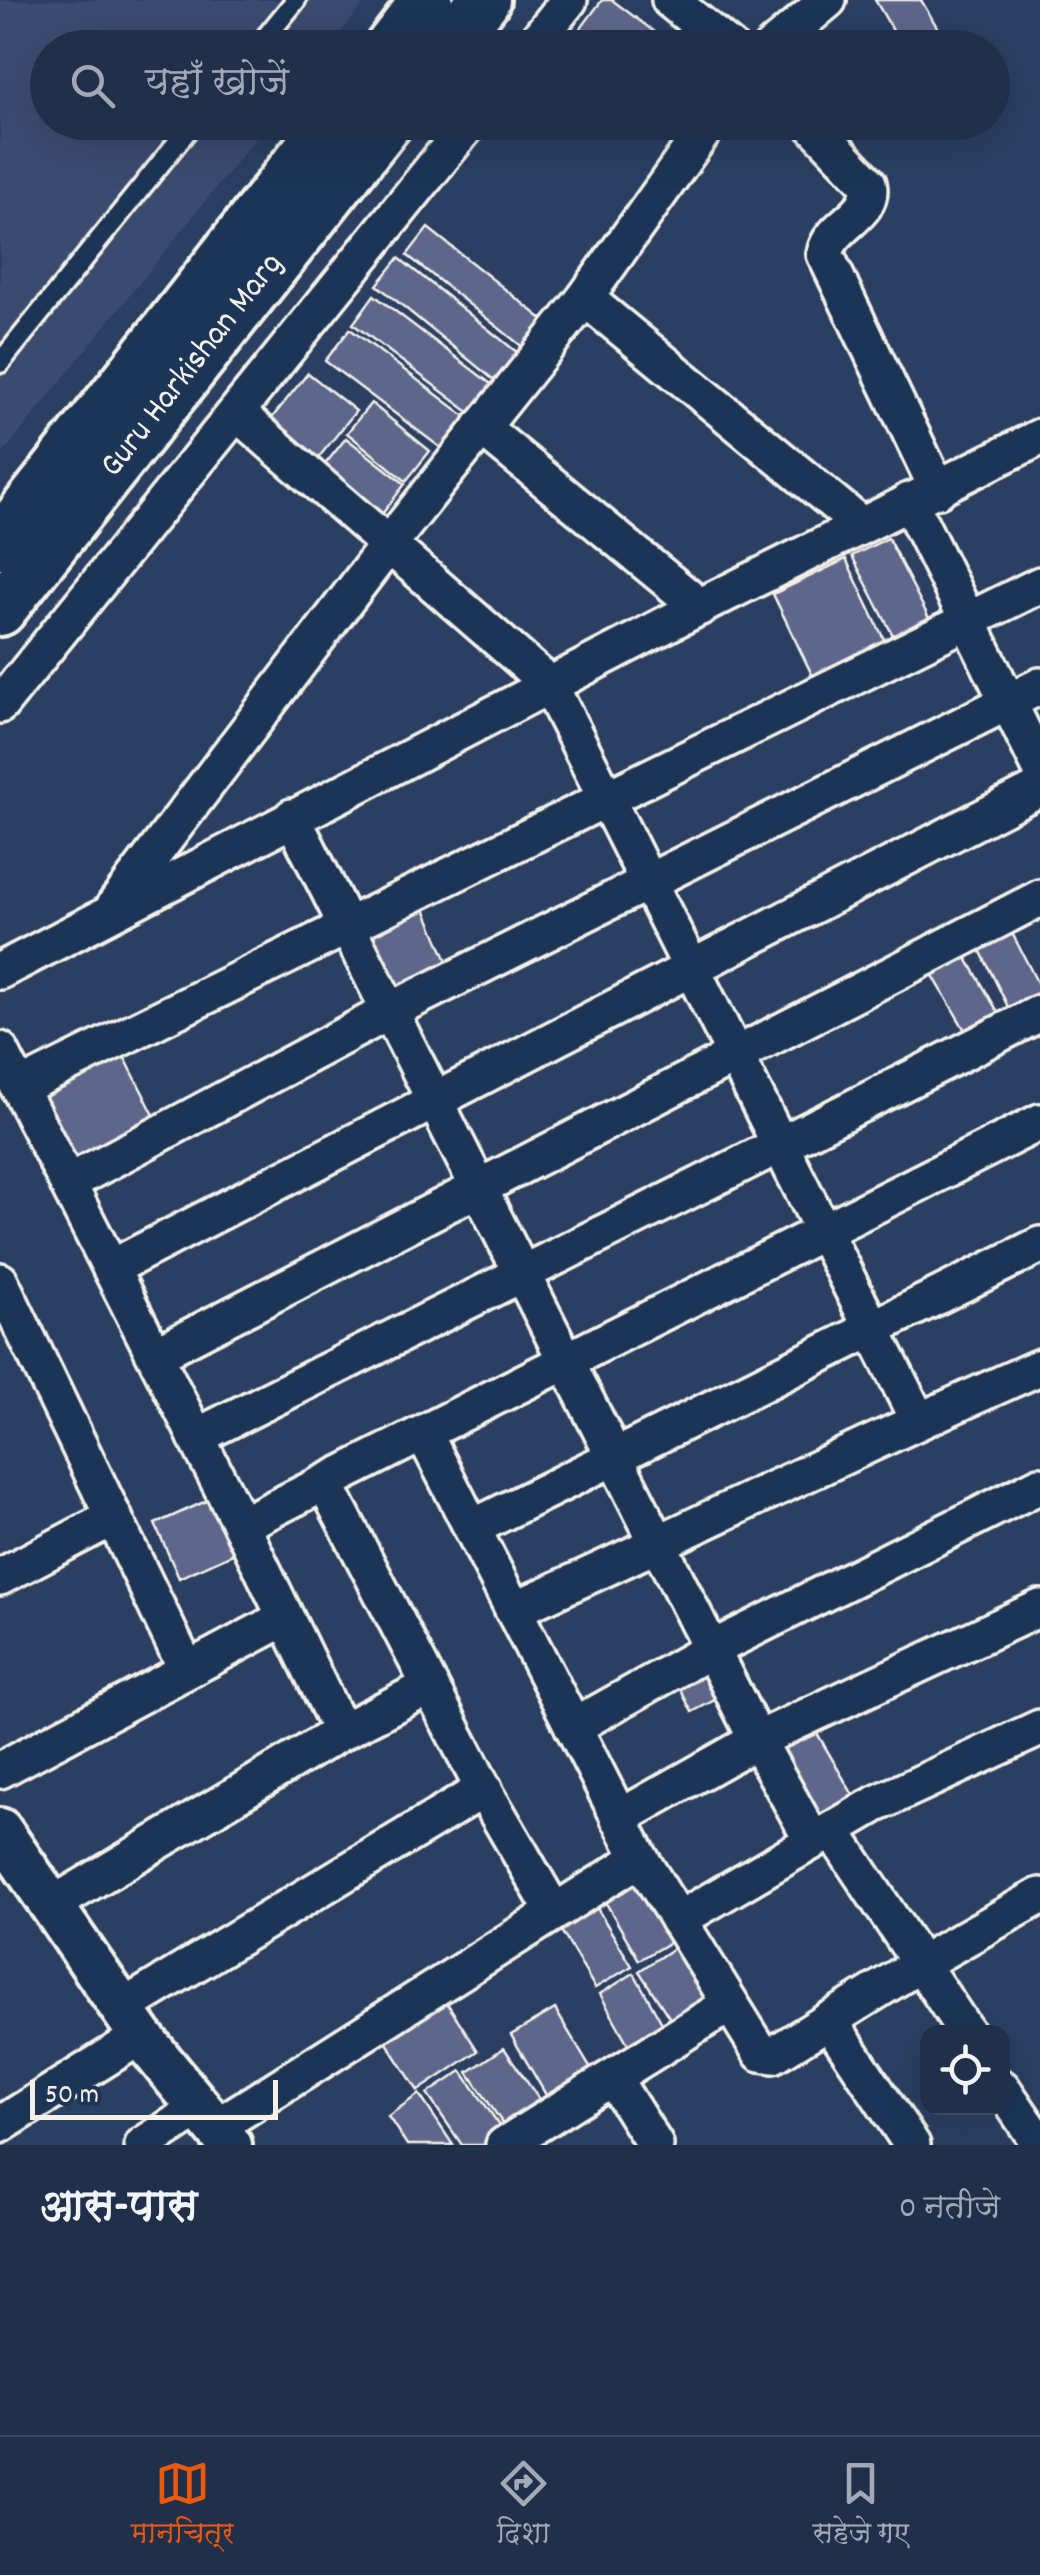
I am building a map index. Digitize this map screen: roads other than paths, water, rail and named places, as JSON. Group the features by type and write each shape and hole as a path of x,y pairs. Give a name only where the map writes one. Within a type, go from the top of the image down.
{"main road":[{"path":"404,30 427,0"},
{"path":"460,30 484,0"},
{"name":"Guru Harkishan Marg","path":"0,543 317,140"},
{"name":"Guru Harkishan Marg","path":"0,610 373,140"}],"street":[{"path":"545,30 569,0"},
{"path":"670,0 708,30"},
{"path":"792,30 828,0"},
{"path":"0,705 455,140"},
{"path":"108,914 388,544 585,298 697,140"},
{"path":"827,140 868,183 871,194 866,205 834,234 825,254 923,495 968,620 1040,767"},
{"path":"585,298 861,526"},
{"path":"236,412 549,684 918,1420"},
{"path":"482,427 700,606"},
{"path":"0,971 700,606 1040,437"},
{"path":"19,1088 1040,585"},
{"path":"68,1183 390,1011 1040,686"},
{"path":"110,1268 1040,788"},
{"path":"292,817 758,1740 822,1835 961,2025"},
{"path":"154,1356 1040,898"},
{"path":"196,1437 521,1272 782,1146 1040,1012"},
{"path":"0,1050 241,1524 341,1732"},
{"path":"241,1524 1040,1122"},
{"path":"472,1528 1040,1245"},
{"path":"2,1290 188,1670"},
{"path":"514,1610 918,1420 1040,1368"},
{"path":"424,1434 640,1858 756,2047 769,2056 1040,1896"},
{"path":"325,1483 484,1790 554,1912"},
{"path":"573,1727 712,1649 1040,1485"},
{"path":"0,1577 114,1517"},
{"path":"619,1818 758,1740 1040,1608"},
{"path":"0,1770 286,1618"},
{"path":"52,1904 341,1732 430,1686"},
{"path":"678,1920 876,1804 1040,1728"},
{"path":"0,2125 131,2022 484,1790"},
{"path":"0,1830 131,2022 215,2127"},
{"path":"143,2145 215,2127 640,1858"},
{"path":"504,2145 730,2004"},
{"path":"829,2020 912,2145"},
{"path":"613,2078 655,2145"},
{"path":"1010,2100 1040,2144"}],"lane":[{"path":"272,30 296,0"},
{"path":"0,363 180,140"}]}
